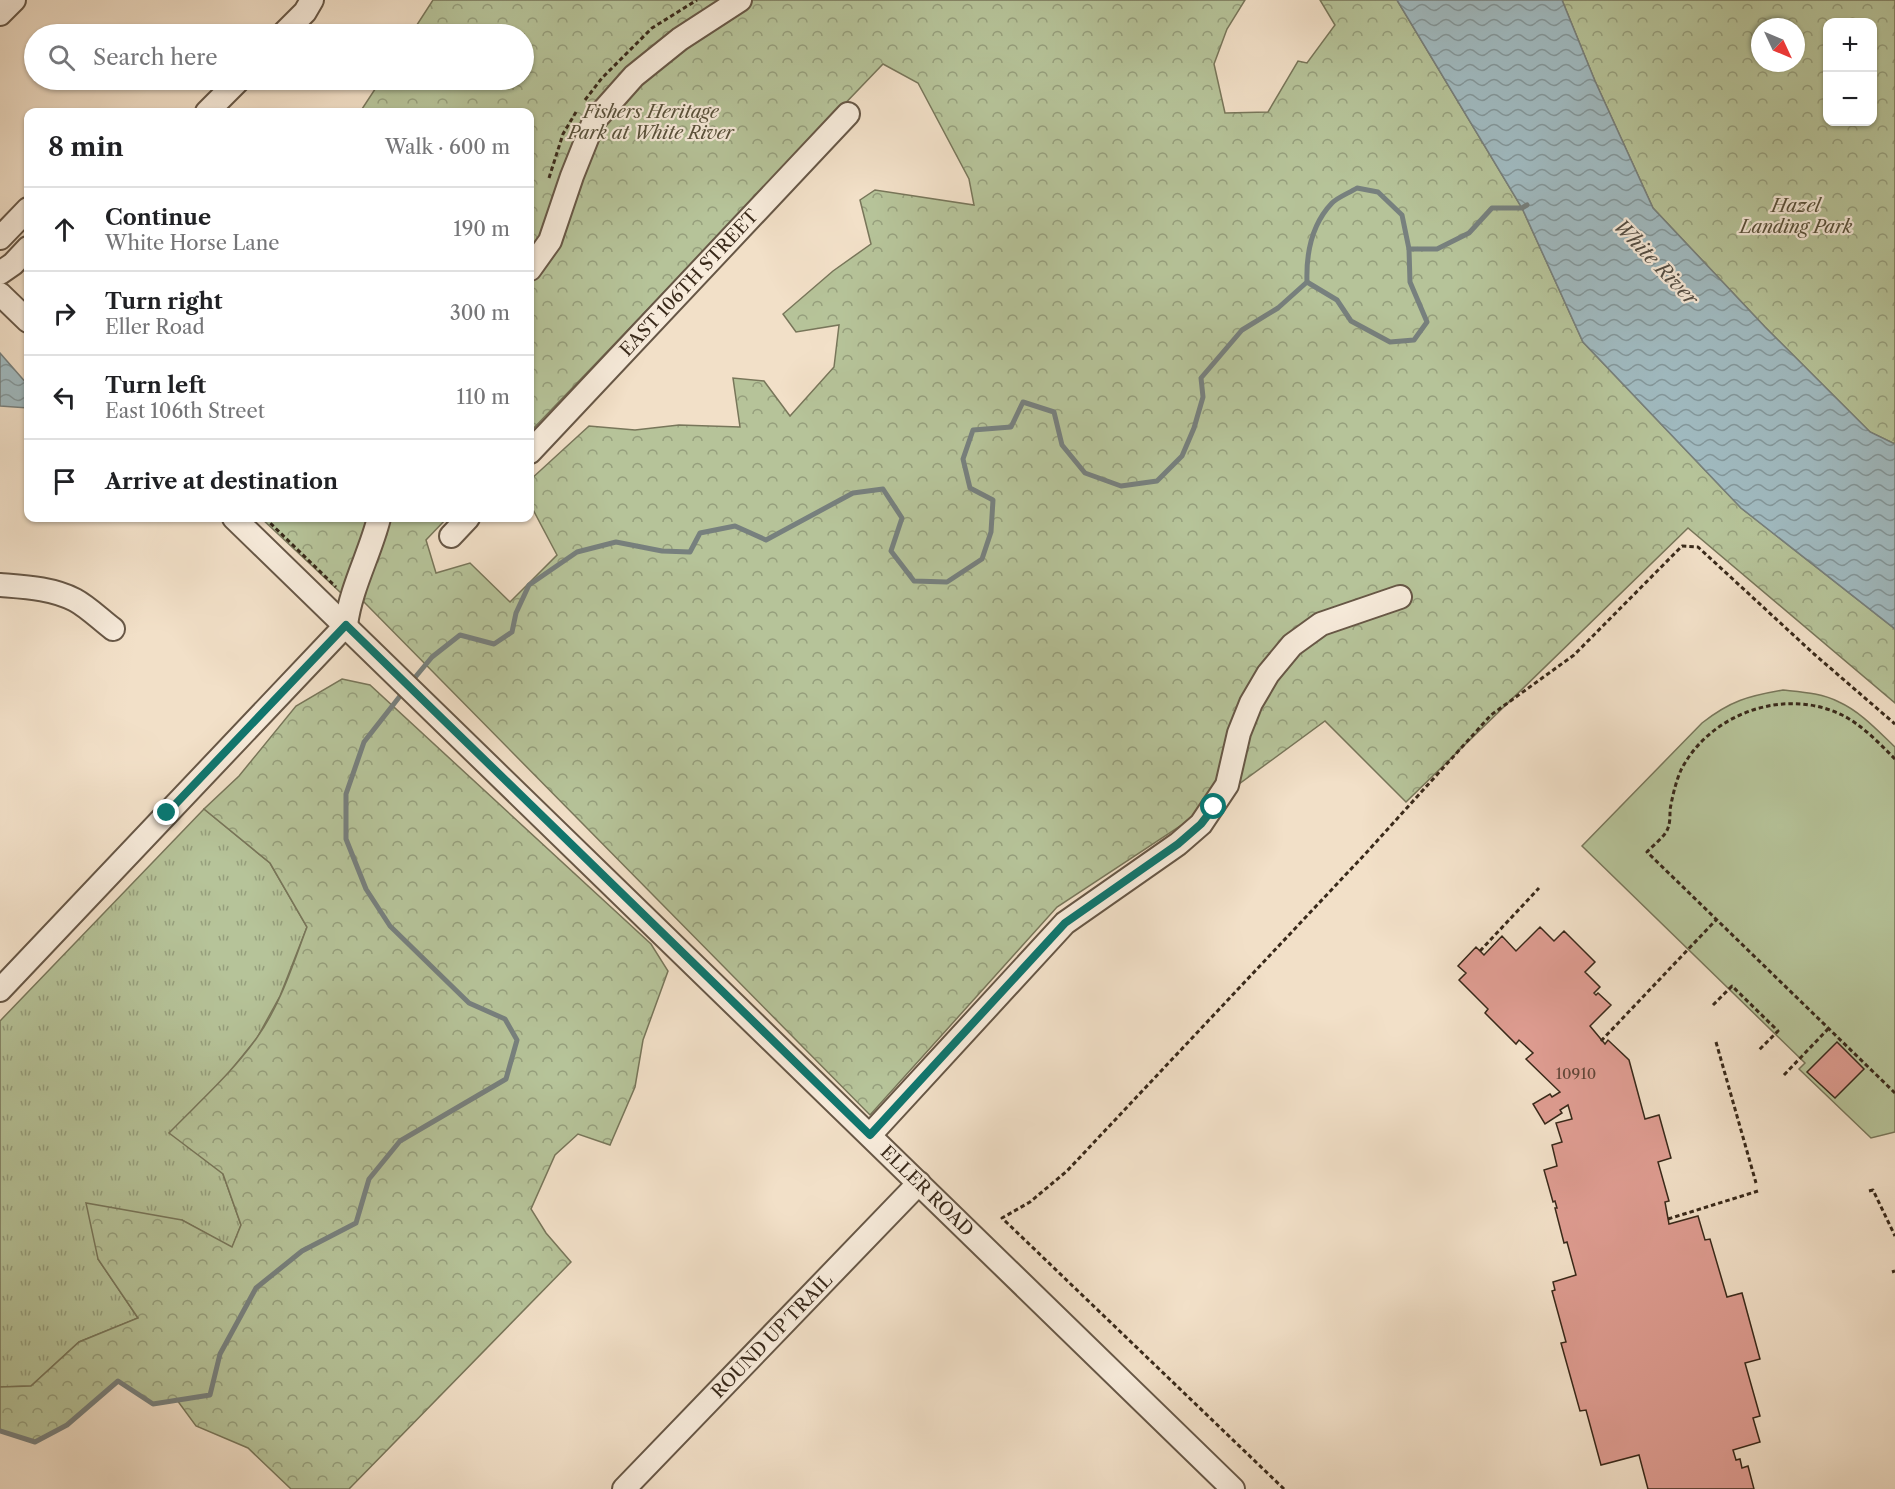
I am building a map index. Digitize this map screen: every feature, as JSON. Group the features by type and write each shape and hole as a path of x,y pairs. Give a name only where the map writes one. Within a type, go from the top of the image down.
{"street":[{"path":"0,15 14,0"},
{"path":"293,24 305,12 312,0"},
{"path":"534,263 550,241 594,121 634,76 680,39 740,0"},
{"path":"211,108 229,90"},
{"name":"EAST 106TH STREET","path":"534,448 848,114"},
{"path":"0,238 24,213"},
{"path":"0,273 24,252"},
{"path":"0,294 24,317"},
{"name":"ELLER ROAD","path":"238,522 1233,1489"},
{"path":"0,990 346,625 349,604 378,522"},
{"path":"451,536 464,522"},
{"path":"0,585 38,588 61,594 77,601 113,629"},
{"path":"870,1135 1065,923 1178,844 1201,824 1227,785 1239,733 1251,703 1268,674 1292,645 1320,624 1400,597"},
{"name":"ROUND UP TRAIL","path":"624,1489 919,1184"}],"path":[{"path":"270,522 336,587"},
{"path":"1284,1489 1002,1218 1030,1202 1068,1171 1368,852 1491,715 1574,655 1682,546 1698,547 1814,654 1895,724"},
{"path":"1895,759 1873,737 1842,715 1806,704 1768,705 1733,717 1703,740 1681,771 1671,807 1668,829 1647,852 1895,1093"},
{"path":"1480,951 1539,888"},
{"path":"1601,1041 1716,920"},
{"path":"1713,1005 1732,986 1778,1031 1759,1050"},
{"path":"1784,1075 1828,1029"},
{"path":"1716,1042 1756,1183"},
{"path":"1869,1191 1873,1190 1895,1236"},
{"path":"1668,1219 1758,1191"}],"green space":[{"name":"Fishers Heritage Park at White River","path":"433,0 1245,0 1227,29 1214,64 1225,113 1268,112 1298,61 1307,63 1335,25 1320,0 1397,0 1522,208 1583,342 1741,508 1895,629 1895,703 1688,528 1406,802 1325,721 1194,817 1057,907 870,1115 363,601 356,607 265,522 443,522 426,540 436,573 470,563 510,602 557,555 534,512 534,476 589,426 635,430 679,425 740,427 733,378 764,381 790,416 834,367 839,325 796,332 783,314 833,271 871,244 860,200 875,190 974,205 969,179 918,83 883,64 534,428 534,108 363,108 374,90 534,90 534,24 417,24"},
{"name":"Hazel Landing Park","path":"1562,0 1895,0 1895,444 1870,432 1765,327 1653,208 1595,81"},
{"path":"342,679 370,685 651,944 668,971 643,1040 635,1087 610,1145 578,1134 555,1155 531,1209 546,1233 571,1262 349,1489 291,1489 248,1448 196,1426 177,1400 153,1404 118,1381 67,1425 35,1442 0,1431 0,1387 31,1386 79,1342 138,1318 98,1259 86,1203 182,1220 232,1247 241,1225 223,1174 169,1133 225,1076 265,1026 279,999 307,927 270,863 204,809 239,776 296,706"},
{"path":"1783,690 1819,695 1847,706 1862,716 1895,747 1895,1132 1871,1138 1799,1069 1805,1063 1582,846 1702,723 1740,700"},
{"path":"204,809 270,863 307,927 280,996 257,1038 231,1070 223,1174 241,1225 232,1248 182,1220 98,1259 138,1318 79,1342 31,1386 0,1387 0,1021"}],"water":[{"name":"White River","path":"1397,0 1562,0 1595,81 1653,208 1765,327 1870,432 1895,444 1895,629 1741,508 1583,342 1522,208"},
{"path":"0,353 24,380 24,408 0,406"}],"building":[{"path":"1540,927 1554,941 1564,931 1595,962 1585,972 1600,987 1594,993 1596,995 1598,993 1611,1005 1590,1026 1605,1044 1608,1040 1629,1060 1645,1119 1659,1115 1671,1158 1658,1162 1669,1201 1665,1202 1669,1224 1698,1216 1705,1240 1710,1239 1727,1297 1742,1293 1760,1359 1745,1363 1760,1416 1753,1418 1760,1442 1733,1450 1736,1460 1740,1459 1742,1468 1748,1466 1754,1489 1648,1489 1639,1455 1601,1465 1586,1410 1580,1411 1561,1343 1566,1342 1552,1291 1555,1290 1553,1282 1576,1275 1567,1242 1564,1243 1555,1208 1557,1208 1555,1201 1553,1202 1544,1170 1557,1166 1552,1145 1562,1142 1556,1123 1572,1119 1568,1105 1560,1110 1562,1113 1545,1124 1533,1104 1550,1094 1552,1097 1560,1092 1526,1059 1533,1053 1519,1040 1516,1044 1485,1013 1488,1009 1459,980 1466,973 1458,966 1476,947 1484,955 1502,936 1516,951"},
{"path":"1837,1042 1864,1069 1835,1098 1807,1072"}],"waterway":[{"path":"412,681 432,657 460,635 494,644 512,632 516,613 529,585 577,552 616,542 662,551 690,552 700,533 735,526 766,540 853,493 883,489 902,518 891,551 914,581 947,582 982,559 991,532 993,500 970,488 963,459 973,430 1011,427 1023,402 1054,412 1062,445 1085,473 1121,486 1157,481 1182,456 1194,428 1203,397 1201,378 1242,330 1278,308 1307,282 1311,240 1319,221 1334,201 1357,188 1378,192 1402,215 1409,249 1437,249 1469,233 1492,208 1522,208 1527,205"},
{"path":"1307,282 1337,300 1351,321 1390,342 1414,340 1427,322 1410,282 1409,249"},
{"path":"0,1431 35,1442 67,1425 118,1381 153,1404 210,1395 220,1354 256,1288 302,1251 356,1223 369,1179 400,1141 506,1079 517,1040 505,1019 469,1003 390,926 366,889 346,839 346,794 364,742 404,691"}],"route":[{"path":"167,813 346,625 870,1135 1065,923 1178,844 1201,824 1214,807"}]}
